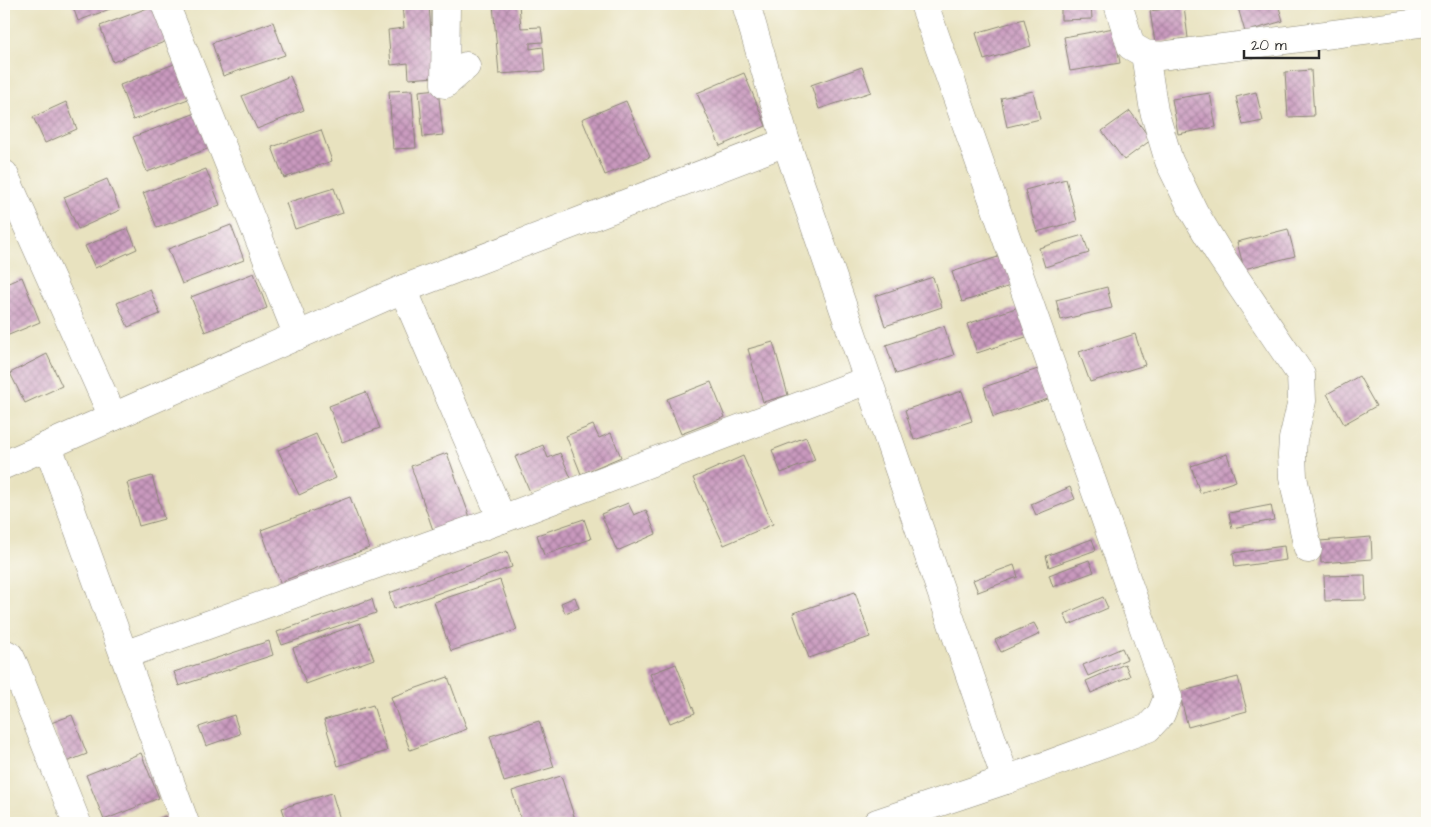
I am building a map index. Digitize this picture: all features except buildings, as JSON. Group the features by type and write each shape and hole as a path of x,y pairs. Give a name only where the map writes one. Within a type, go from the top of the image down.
{"street":[{"path":"165,4 298,336"},
{"path":"446,4 445,84 466,66"},
{"path":"746,4 786,142 1006,780"},
{"path":"877,823 1006,780 1148,728 1161,714 1168,697 924,4"},
{"path":"1118,4 1131,46 1145,54 1160,56 1427,22"},
{"path":"1145,54 1154,111 1169,161 1194,212 1220,255 1301,375 1302,401 1292,455 1293,477 1308,549"},
{"path":"4,465 403,289 786,142"},
{"path":"4,174 113,417"},
{"path":"403,289 502,519"},
{"path":"124,655 502,519 868,380"},
{"path":"48,446 185,823"},
{"path":"4,653 10,656 15,666 77,823"}]}
